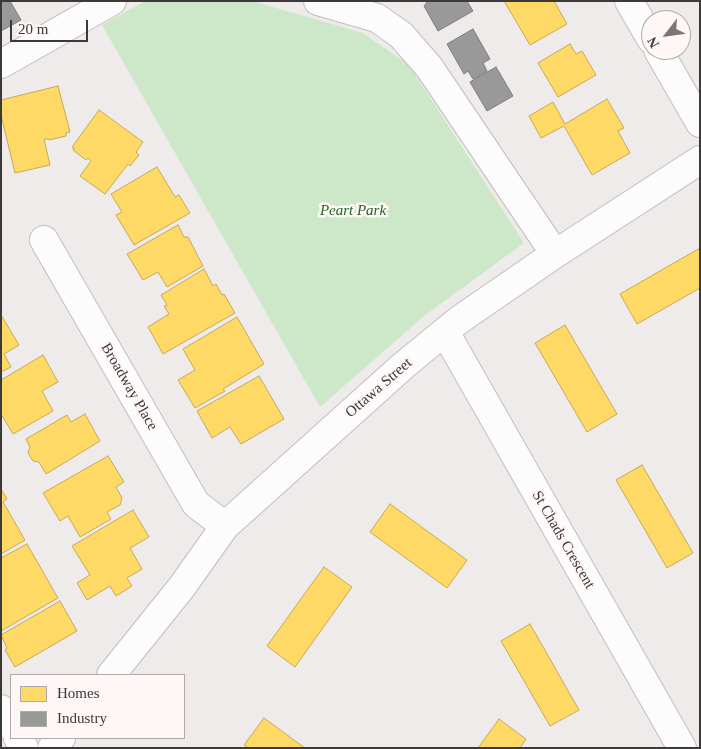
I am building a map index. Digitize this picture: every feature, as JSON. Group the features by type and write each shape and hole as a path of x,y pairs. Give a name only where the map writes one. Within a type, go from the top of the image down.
{"street":[{"path":"1,64 112,1"},
{"path":"318,1 377,18 401,35 430,67 555,254"},
{"path":"630,1 641,21"},
{"path":"664,60 700,123"},
{"name":"Ottawa Street","path":"112,674 181,588 225,526 404,365 459,320 555,254 700,160"},
{"name":"Broadway Place","path":"44,240 196,504 225,526"},
{"name":"St Chads Crescent","path":"444,332 682,748"},
{"path":"1,709 10,724"}],"green space":[{"name":"Peart Park","path":"145,1 252,1 363,33 409,65 524,243 424,316 320,407 102,25"}],"building: Homes":[{"path":"504,1 554,1 567,24 530,45"},
{"path":"570,44 576,54 582,51 596,75 558,97 538,63"},
{"path":"58,86 70,132 66,133 66,136 49,140 44,139 50,165 15,173 1,115 1,100"},
{"path":"607,99 624,128 618,131 630,153 592,175 564,126 541,138 529,116 553,102 565,124"},
{"path":"99,110 143,142 136,152 139,155 130,166 128,164 105,194 80,176 91,161 88,158 86,160 73,150 74,148 72,147"},
{"path":"157,167 175,197 179,195 190,213 134,245 116,215 122,212 111,194"},
{"path":"178,225 184,237 188,237 203,266 167,287 158,272 143,280 127,254"},
{"path":"700,248 700,288 637,324 620,294"},
{"path":"204,269 213,286 216,284 235,313 163,354 148,327 169,314 164,306 167,305 161,295"},
{"path":"1,315 19,345 4,354 11,367 1,372"},
{"path":"237,317 264,364 223,389 225,391 195,408 178,380 195,370 183,349"},
{"path":"565,325 617,414 587,432 535,343"},
{"path":"43,355 58,382 42,391 53,411 13,434 1,414 1,380"},
{"path":"259,376 284,419 241,444 230,427 212,438 197,411"},
{"path":"85,414 100,441 46,474 39,462 33,461 28,453 30,447 26,439 67,415 71,422"},
{"path":"108,456 124,482 116,487 122,498 120,505 107,512 111,519 80,537 68,516 60,521 43,493"},
{"path":"642,465 693,553 667,568 616,480"},
{"path":"1,489 7,499 3,502 25,540 1,554"},
{"path":"390,504 467,560 447,588 370,532"},
{"path":"133,510 149,537 130,548 142,569 127,578 132,586 116,596 110,586 87,600 77,583 90,575 72,546"},
{"path":"27,544 58,598 1,631 1,558"},
{"path":"324,567 352,587 295,667 267,646"},
{"path":"60,601 77,631 15,667 5,650 7,648 1,635"},
{"path":"530,624 579,710 550,726 501,641"},
{"path":"264,718 305,748 248,748 244,745"},
{"path":"499,719 526,739 520,748 478,748"}],"building: Industry":[{"path":"1,1 10,1 21,20 1,31"},
{"path":"428,1 467,1 473,11 438,31 424,6"},
{"path":"473,29 490,59 483,63 487,71 473,79 468,71 464,74 447,44"},
{"path":"496,67 513,96 487,111 470,82"}]}
